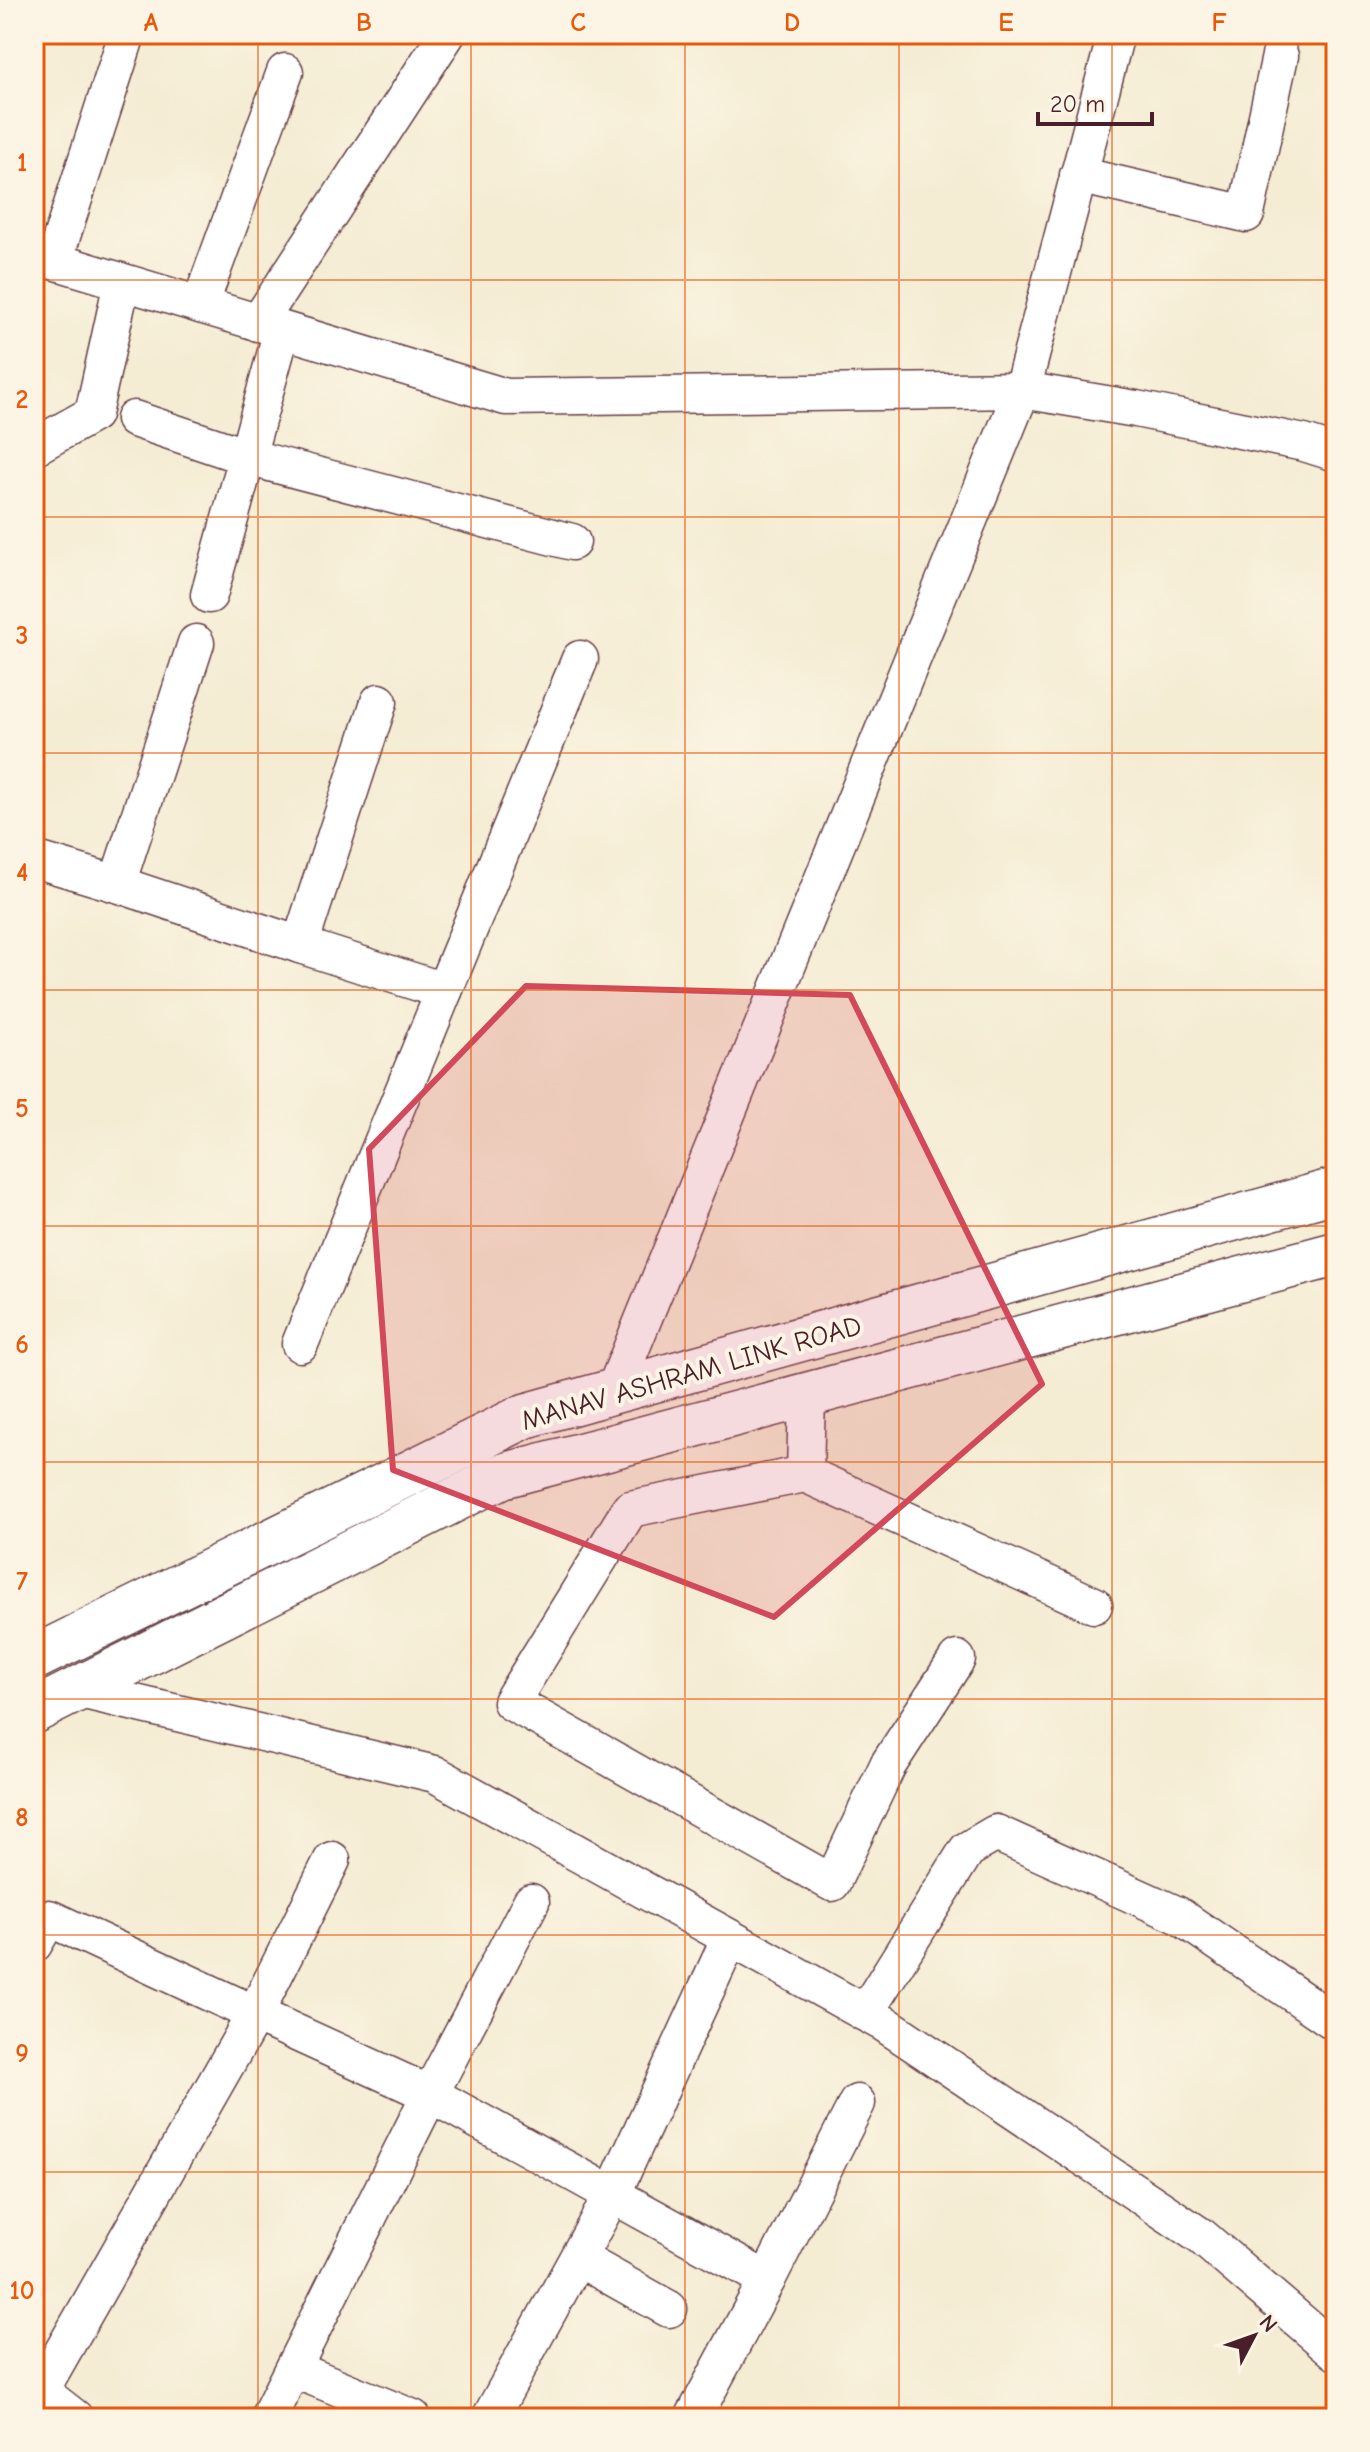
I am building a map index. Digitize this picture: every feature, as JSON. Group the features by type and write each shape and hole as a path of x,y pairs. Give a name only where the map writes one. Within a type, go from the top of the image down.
{"highway":[{"name":"MANAV ASHRAM LINK ROAD","path":"34,1658 525,1416 1336,1190"},
{"path":"34,1711 502,1476 1336,1254"}],"street":[{"path":"127,34 44,258 506,397 1022,390 1136,409 1304,443 1336,453"},
{"path":"209,595 247,457 270,326 447,34"},
{"path":"614,1391 1022,390 1116,34"},
{"path":"1078,175 1246,214 1280,56"},
{"path":"200,305 285,72"},
{"path":"34,447 93,414 122,282"},
{"path":"134,419 247,457 572,542"},
{"path":"117,884 196,643"},
{"path":"300,1344 580,659"},
{"path":"300,945 379,702"},
{"path":"34,859 444,991"},
{"path":"805,1474 807,1395"},
{"path":"957,1659 888,1765 832,1883 511,1702 630,1509 805,1474 1094,1605"},
{"path":"76,1689 435,1774 865,2013 1202,2237 1336,2352"},
{"path":"865,2013 967,1850 996,1833 1178,1915 1336,2023"},
{"path":"75,2418 36,2394 255,2014 332,1860"},
{"path":"268,2418 430,2094 531,1902"},
{"path":"34,1944 49,1918 430,2094 767,2280"},
{"path":"490,2418 612,2195 730,1938"},
{"path":"693,2418 857,2103"},
{"path":"578,2258 669,2309"},
{"path":"293,2369 413,2418"}],"highlighted area":[{"path":"526,986 850,995 1042,1384 774,1617 393,1470 369,1149"}]}
